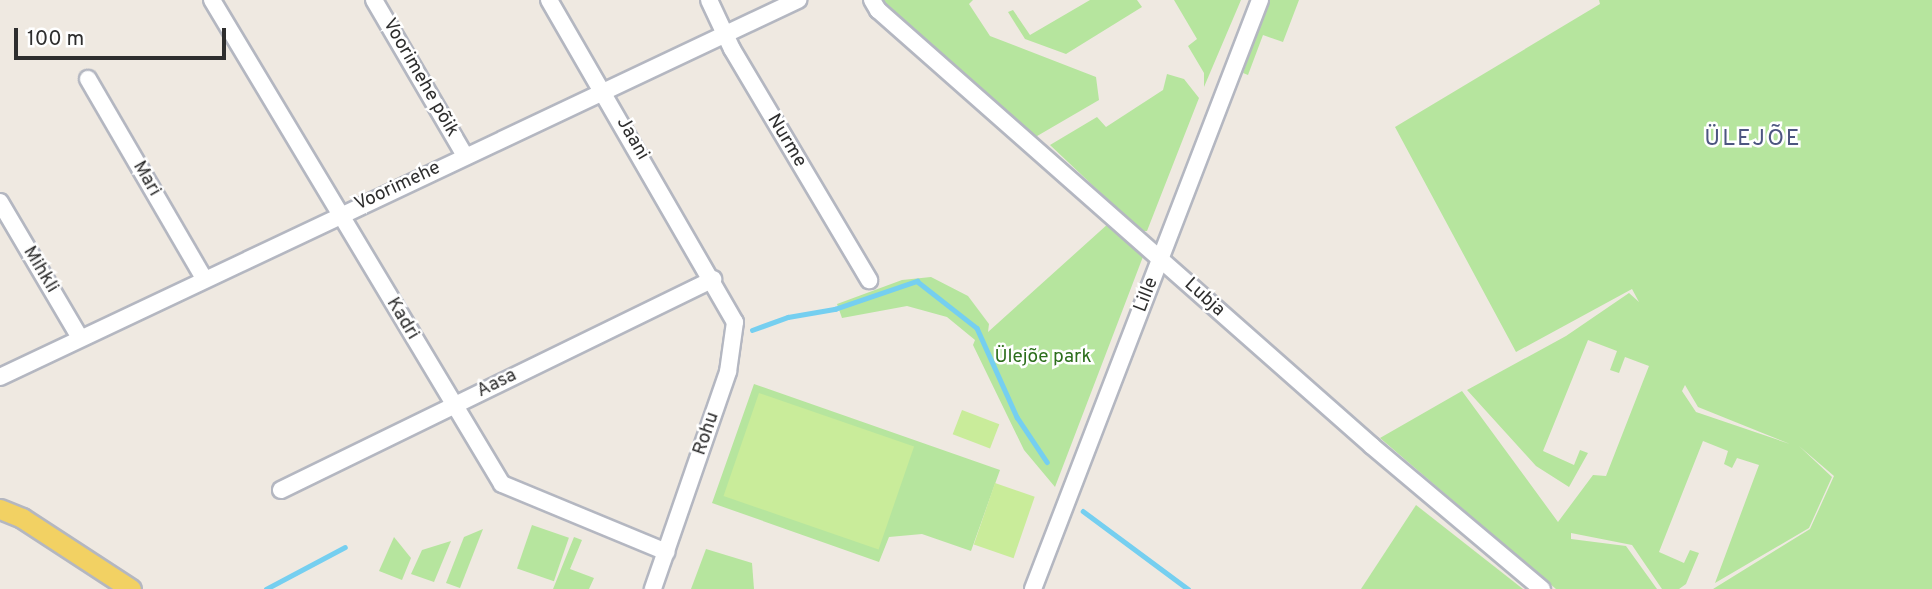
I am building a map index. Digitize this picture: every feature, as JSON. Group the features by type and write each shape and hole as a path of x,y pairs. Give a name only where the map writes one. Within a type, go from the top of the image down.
{"main road":[{"path":"0,509 32,524 131,589"}],"street":[{"name":"Kadri","path":"212,0 502,484 666,552"},
{"name":"Voorimehe põik","path":"374,0 466,156"},
{"name":"Jaani","path":"549,0 713,279"},
{"name":"Nurme","path":"709,0 869,280"},
{"name":"Voorimehe","path":"0,376 602,90 728,36 798,0"},
{"name":"Lubja","path":"872,0 1372,446 1542,589"},
{"name":"Lille","path":"1032,589 1259,0"},
{"name":"Mari","path":"88,79 204,278"},
{"name":"Mihkli","path":"0,202 80,338"},
{"name":"Aasa","path":"281,491 713,279"},
{"name":"Rohu","path":"653,589 728,372 735,322 713,279"}],"green space":[{"path":"879,0 973,0 969,4 990,36 1096,77 1099,100 1032,139"},
{"path":"1090,0 1137,0 1142,7 1066,54 1025,39 1008,12 1013,10 1030,35"},
{"path":"1174,0 1241,0 1204,87 1204,73 1188,46 1197,39"},
{"path":"1268,0 1299,0 1283,42 1263,35 1248,75 1243,73"},
{"path":"1599,0 1932,0 1932,589 1713,589 1810,529 1834,476 1799,446 1832,477 1809,528 1715,583 1759,465 1737,458 1732,468 1724,464 1728,451 1703,441 1659,552 1684,563 1690,550 1699,553 1686,584 1679,589 1662,589 1632,545 1571,533 1571,539 1626,546 1657,589 1556,589 1380,438 1462,391 1558,522 1593,475 1606,476 1649,366 1625,357 1619,373 1610,370 1617,351 1588,340 1543,451 1574,465 1580,450 1588,453 1569,487 1536,466 1467,390 1566,336 1629,293 1639,302 1632,289 1516,352 1395,127 1600,4","holes":["1685,385 1698,407 1790,444 1696,412 1682,391"]},
{"path":"1167,74 1184,79 1199,98 1147,231 1141,231 1050,145 1097,117 1106,127 1163,90"},
{"name":"Ülejõe park","path":"1109,223 1144,254 1055,487 1024,450 973,345 975,340 947,317 907,306 842,318 837,304 902,280 931,277 968,296 989,324 988,332"},
{"path":"754,384 1000,470 971,551 922,534 889,537 879,562 712,503"},
{"path":"759,393 914,446 879,549 724,496"},
{"path":"962,410 999,424 990,449 953,434"},
{"path":"995,483 1035,497 1014,558 974,544"},
{"path":"1416,505 1523,589 1361,589"},
{"path":"532,525 569,538 554,581 517,568"},
{"path":"483,529 460,588 446,583 464,537"},
{"path":"394,537 411,558 402,580 379,571"},
{"path":"574,537 582,540 570,569 594,578 589,589 553,589"},
{"path":"451,541 434,582 411,574 422,550"},
{"path":"706,549 752,563 754,589 691,589"}],"waterway":[{"path":"752,330 788,317 835,309 917,281 977,328 1017,417 1047,462"},
{"path":"1083,511 1188,589"},
{"path":"266,589 345,547"}],"district":[{"name":"ÜLEJÕE","path":"1753,140"}]}
